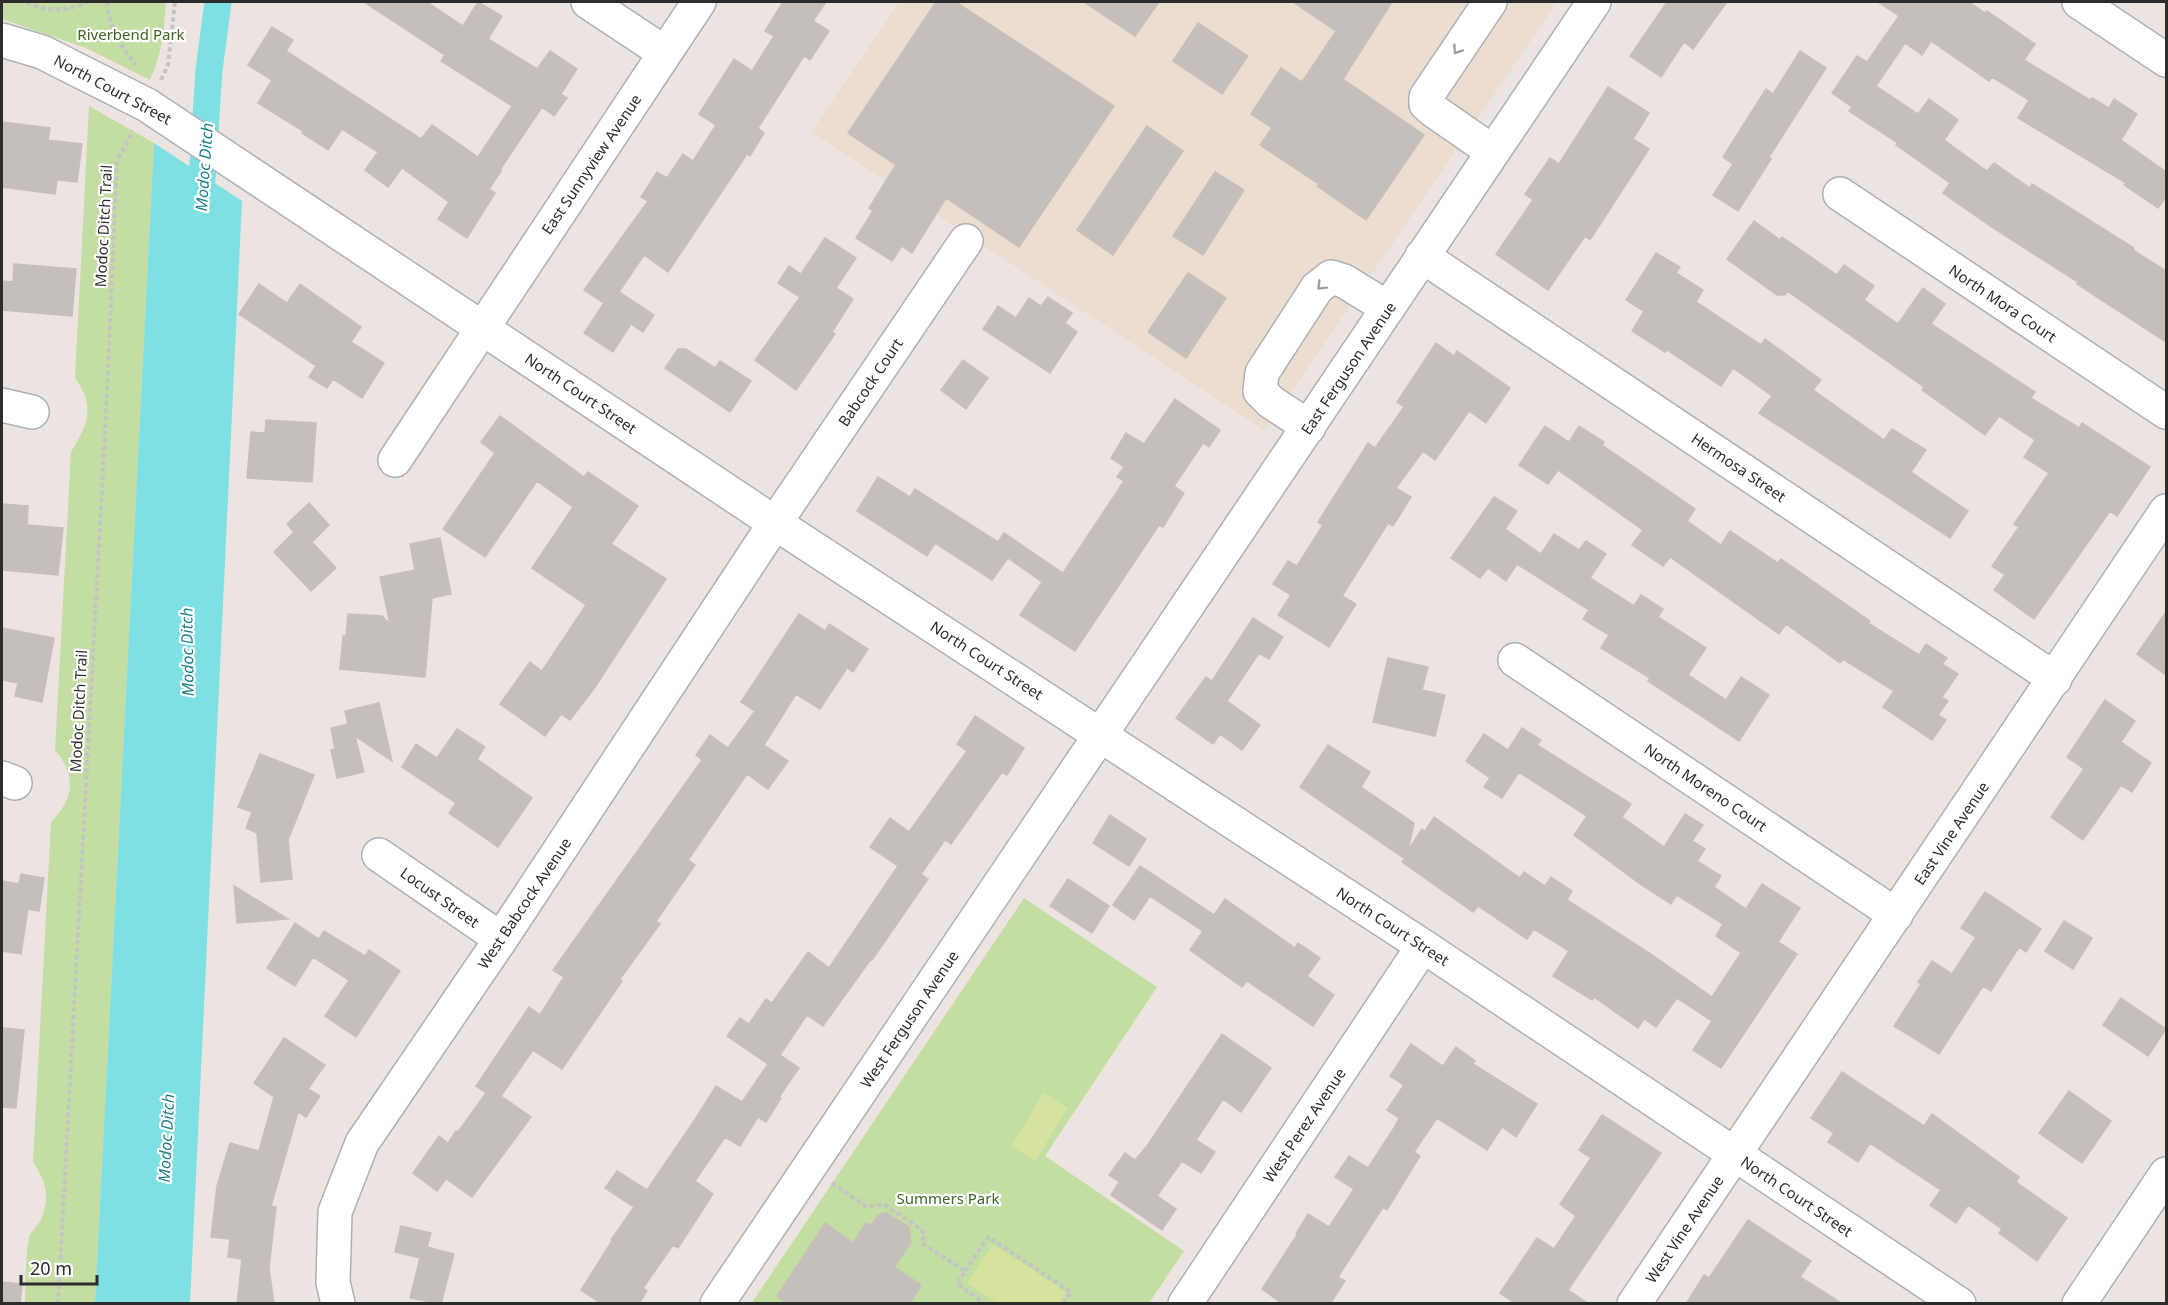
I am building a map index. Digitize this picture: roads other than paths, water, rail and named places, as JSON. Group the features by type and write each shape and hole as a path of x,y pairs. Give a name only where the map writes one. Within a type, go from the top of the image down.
{"street":[{"path":"588,2 665,53"},
{"name":"East Sunnyview Avenue","path":"395,460 699,2"},
{"path":"1490,2 1426,97 1426,104 1493,152"},
{"name":"East Ferguson Avenue","path":"1100,734 1594,2"},
{"path":"2079,2 2166,60"},
{"name":"North Court Street","path":"2,40 42,52 152,107 775,523 1423,946 1959,1304"},
{"name":"North Mora Court","path":"1840,194 2166,412"},
{"name":"Babcock Court","path":"775,523 966,242"},
{"name":"Hermosa Street","path":"1422,256 2055,679"},
{"path":"1309,427 1271,402 1260,391 1262,373 1317,288 1331,277 1344,280 1388,308"},
{"name":"East Vine Avenue","path":"1734,1154 2166,511"},
{"name":"West Babcock Avenue","path":"338,1304 333,1282 335,1212 362,1143 501,939 775,523"},
{"name":"North Moreno Court","path":"1515,660 1896,915"},
{"name":"West Ferguson Avenue","path":"717,1304 1100,734"},
{"name":"Locust Street","path":"379,855 501,939"},
{"name":"West Perez Avenue","path":"1185,1304 1423,946"},
{"name":"West Vine Avenue","path":"1634,1304 1734,1154"},
{"path":"2079,1304 2166,1174"}],"water":[{"path":"154,143 242,201 190,1303 95,1303"}],"waterway":[{"name":"Modoc Ditch","path":"200,209 209,70 218,2"}],"park label":[{"name":"Riverbend Park","path":"131,34"},
{"name":"Summers Park","path":"948,1198"}]}
